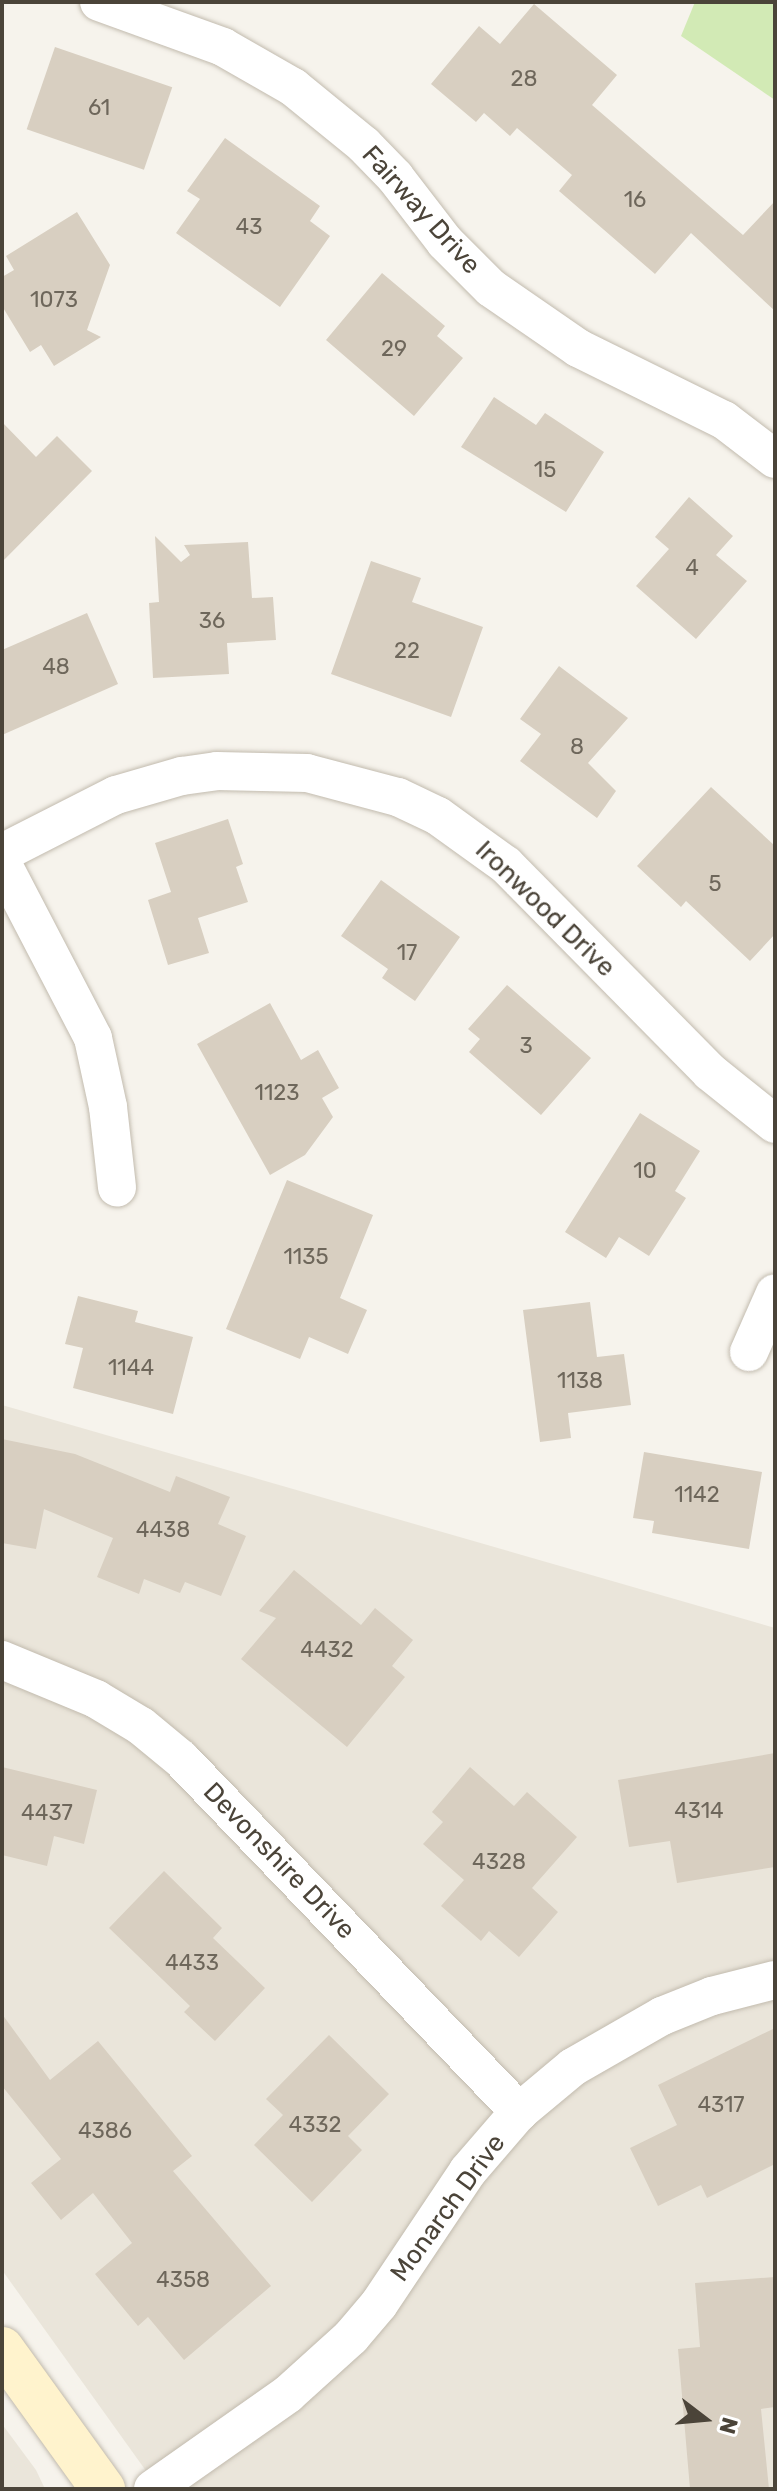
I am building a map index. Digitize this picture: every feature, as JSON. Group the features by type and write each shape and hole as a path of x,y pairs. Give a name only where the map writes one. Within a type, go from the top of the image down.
{"main road":[{"path":"2,2349 103,2489"}],"street":[{"name":"Fairway Drive","path":"99,2 223,47 293,87 364,145 395,177 445,242 491,288 578,348 724,420 775,459"},
{"name":"Ironwood Drive","path":"2,853 116,795 171,779 217,771 307,773 398,797 438,816 506,865 710,1072 775,1124"},
{"path":"2,863 93,1038 108,1107 117,1187"},
{"path":"749,1352 775,1293"},
{"name":"Devonshire Drive","path":"2,1660 96,1699 141,1726 181,1759 519,2112"},
{"name":"Monarch Drive","path":"153,2489 288,2394 351,2337 379,2304 468,2171 519,2112 573,2067 662,2016 712,1996 775,1980"}],"shaded area":[{"path":"2,1405 775,1628 775,2489 159,2489 2,2270"},
{"path":"2,2424 36,2470 45,2489 2,2489"}],"green space":[{"path":"695,2 775,2 775,100 681,36"}],"building":[{"path":"534,4 617,75 592,105 743,235 775,201 775,311 691,233 655,274 559,191 572,175 517,128 510,136 484,113 476,122 431,84 479,26 500,44"},
{"path":"55,47 172,87 144,170 27,129"},
{"path":"225,138 320,206 310,221 330,236 280,307 176,233 200,199 187,191"},
{"path":"77,212 110,265 87,330 101,337 54,366 41,345 30,352 2,306 2,277 14,270 6,256"},
{"path":"382,273 445,326 437,336 463,358 414,416 326,340"},
{"path":"494,397 536,425 545,413 604,452 566,512 461,447"},
{"path":"2,422 36,457 57,436 92,471 2,562"},
{"path":"689,497 733,536 716,555 747,581 696,639 636,586 669,549 655,537"},
{"path":"155,536 181,562 190,555 184,545 248,542 252,598 273,597 276,640 227,643 229,674 153,678 149,603 159,602"},
{"path":"371,561 421,578 412,602 483,627 451,717 331,674"},
{"path":"87,613 118,684 2,735 2,650"},
{"path":"559,666 628,718 588,763 616,791 597,818 520,761 541,734 520,719"},
{"path":"711,787 775,846 775,934 750,961 686,901 681,907 637,866"},
{"path":"228,819 243,864 236,867 248,902 198,918 209,953 168,965 148,900 171,892 155,843"},
{"path":"381,880 460,937 415,1001 382,978 388,969 341,936"},
{"path":"507,985 591,1058 541,1115 469,1052 480,1039 468,1029"},
{"path":"270,1003 301,1060 318,1050 339,1088 322,1098 333,1117 305,1155 270,1175 197,1044"},
{"path":"640,1113 700,1151 675,1191 686,1198 649,1256 619,1237 606,1258 565,1232"},
{"path":"287,1180 373,1215 340,1298 367,1310 348,1354 309,1337 300,1359 226,1329"},
{"path":"78,1296 138,1311 135,1322 193,1337 173,1414 73,1388 83,1348 65,1344"},
{"path":"590,1302 597,1357 624,1354 631,1405 568,1413 571,1438 540,1442 523,1310"},
{"path":"2,1439 75,1454 170,1492 176,1476 230,1497 218,1524 246,1536 221,1596 185,1582 180,1593 144,1579 139,1594 97,1577 113,1538 44,1509 36,1549 2,1543"},
{"path":"644,1452 762,1472 749,1549 652,1533 654,1521 633,1518"},
{"path":"294,1570 361,1625 375,1608 413,1640 392,1666 405,1677 347,1747 241,1659 276,1618 259,1611"},
{"path":"775,1753 775,1867 677,1883 670,1841 629,1847 618,1780"},
{"path":"2,1767 97,1790 84,1844 54,1836 47,1866 2,1855"},
{"path":"470,1767 514,1806 527,1792 577,1837 532,1888 558,1912 519,1957 489,1931 481,1941 441,1906 464,1880 423,1844 443,1822 432,1812"},
{"path":"164,1871 222,1928 213,1938 265,1988 215,2041 184,2012 190,2006 109,1928"},
{"path":"2,2014 50,2080 98,2041 192,2156 173,2171 271,2286 184,2360 148,2317 138,2326 95,2274 132,2243 93,2193 61,2220 31,2183 61,2159 2,2086"},
{"path":"775,2028 775,2164 707,2198 701,2185 658,2206 630,2148 677,2125 658,2085"},
{"path":"329,2035 389,2094 348,2136 362,2150 312,2202 254,2145 283,2115 266,2099"},
{"path":"775,2277 775,2407 761,2409 769,2489 690,2489 678,2349 700,2347 695,2283"}]}
